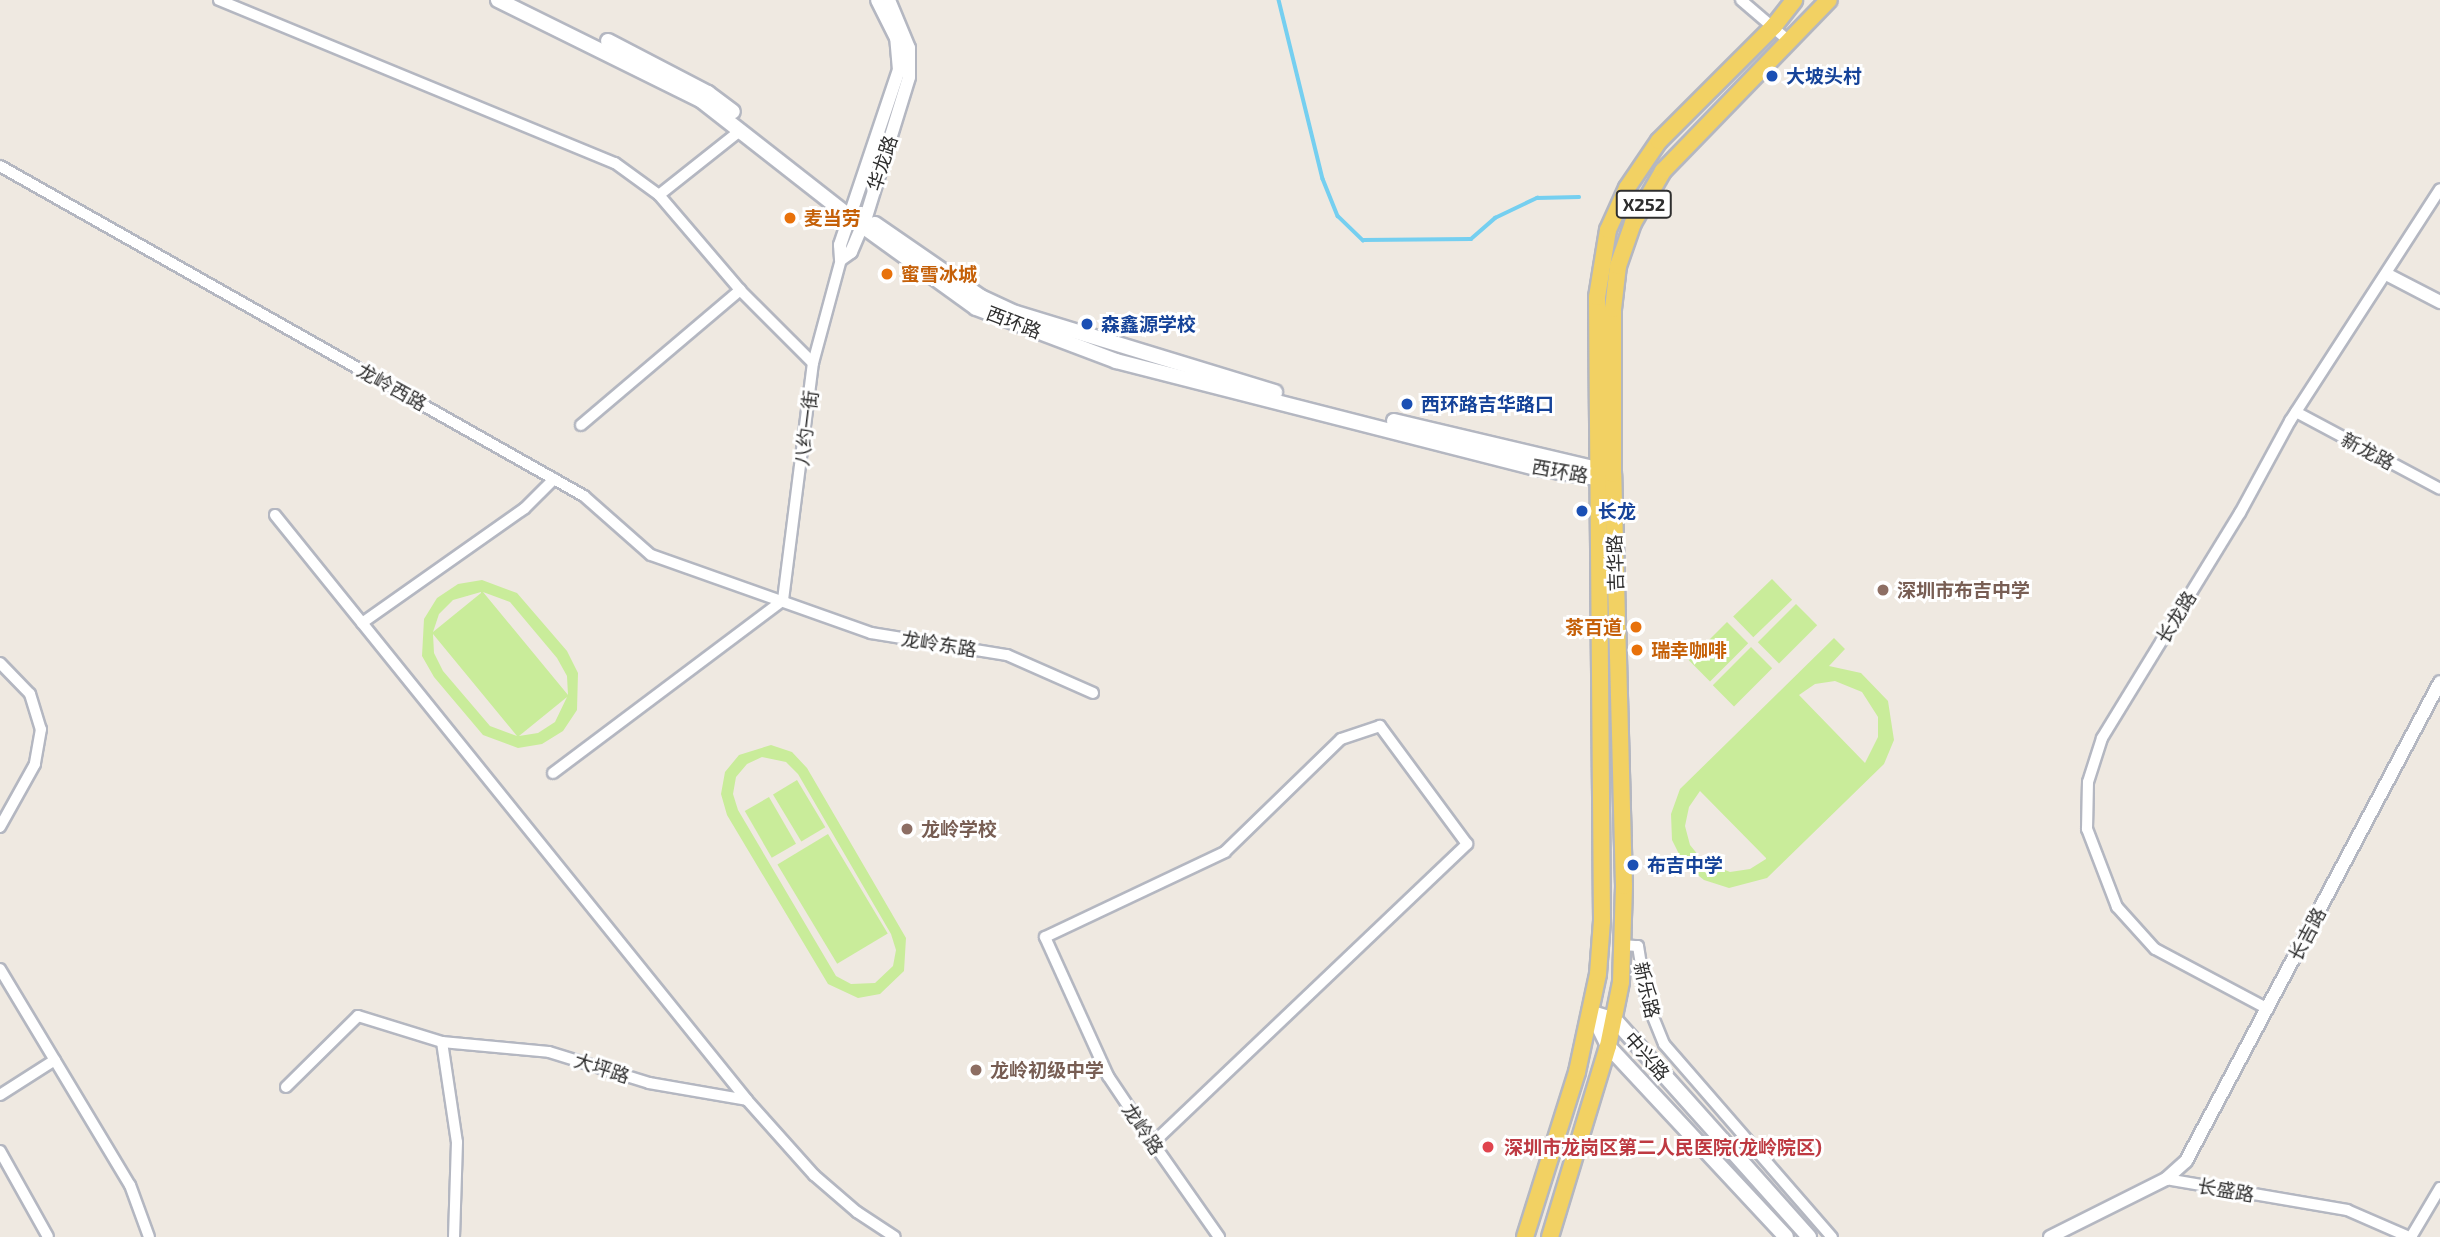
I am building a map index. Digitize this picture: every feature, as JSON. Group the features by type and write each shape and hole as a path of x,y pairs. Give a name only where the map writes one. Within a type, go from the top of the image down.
{"main road":[{"name":"西环路","path":"498,0 629,61 702,101 857,217 981,297 1016,313 1279,393 1595,473 1613,474"},
{"name":"西环路","path":"520,0 634,53 708,93 857,217"},
{"name":"吉华路","path":"1525,1237 1592,1013 1602,921 1595,473 1597,297 1608,230 1627,188 1659,141 1774,26 1794,0"},
{"name":"吉华路","path":"1550,1237 1615,1020 1622,944 1613,474 1613,309 1618,266 1633,223 1663,171 1829,0"},
{"name":"中兴路","path":"1592,1013 1615,1020 1809,1237"},
{"name":"中兴路","path":"1592,1013 1608,1046 1680,1120 1786,1237"}],"street":[{"path":"219,0 615,163 659,195 740,290 813,363"},
{"name":"华龙路","path":"841,259 851,252 857,217 899,69 896,38 877,0"},
{"name":"华龙路","path":"857,217 909,77 909,48 889,0"},
{"path":"1741,0 1790,42"},
{"path":"659,195 741,130"},
{"name":"龙岭西路","path":"0,166 554,479 592,502 651,555 783,600"},
{"name":"长龙路","path":"2268,1009 2155,948 2117,907 2087,829 2088,782 2102,738 2240,513 2296,412 2388,275 2440,189"},
{"name":"八约一街","path":"783,600 813,363 841,259"},
{"path":"2388,275 2440,302"},
{"path":"581,425 740,290"},
{"name":"新龙路","path":"2296,412 2440,489"},
{"path":"362,623 524,508 554,479"},
{"path":"275,515 747,1100 814,1175 857,1212 895,1237"},
{"path":"553,773 783,600"},
{"name":"龙岭东路","path":"783,600 871,633 1007,655 1093,693"},
{"path":"0,663 30,694 39,717 41,741 35,764 0,827"},
{"name":"长吉路","path":"2165,1179 2186,1161 2440,682"},
{"name":"龙岭路","path":"1153,1143 1467,844 1380,726 1341,739 1225,852 1045,937 1108,1076 1153,1143 1219,1237"},
{"name":"新乐路","path":"1622,944 1638,946 1647,1002 1664,1044 1832,1237"},
{"path":"0,969 130,1185 149,1237"},
{"name":"大坪路","path":"286,1087 358,1016 442,1042 549,1052 649,1083 747,1100"},
{"path":"442,1042 457,1142 454,1237"},
{"path":"0,1095 55,1060"},
{"path":"1,1156 48,1237"},
{"path":"2050,1237 2165,1179"},
{"name":"长盛路","path":"2165,1179 2347,1210 2410,1237"},
{"path":"2410,1237 2440,1188"}],"green space":[{"path":"1772,579 1792,600 1753,637 1733,617"},
{"path":"482,580 517,593 567,651 578,673 577,710 563,731 542,744 518,748 483,735 434,677 422,656 424,619 437,598 458,584","holes":["481,592 433,632 439,614 453,600","483,592 510,602 557,658 567,676 568,695","433,634 517,736 490,726 443,671 434,653","567,697 555,722 538,733 519,736"]},
{"path":"1796,604 1817,625 1779,663 1758,642"},
{"path":"1727,622 1748,643 1710,681 1689,660"},
{"path":"1834,638 1845,649 1829,666 1861,673 1888,701 1894,740 1884,764 1767,878 1729,888 1704,880 1684,864 1672,840 1671,814 1680,789","holes":["1835,681 1862,692 1878,717 1878,737 1865,763 1799,695 1815,684","1700,791 1766,858 1766,859 1750,869 1730,872 1703,861 1690,845 1685,826 1689,807"]},
{"path":"1751,647 1772,668 1734,706 1713,685"},
{"path":"771,745 792,752 807,768 906,938 904,971 880,994 858,998 828,984 727,815 721,794 725,772 739,755","holes":["762,757 786,762 798,774 891,934 896,950 893,966 875,983 851,984 836,976 738,810 733,794 736,777 747,764"]},
{"path":"797,780 825,827 801,842 773,794"},
{"path":"769,797 796,844 772,858 745,811"},
{"path":"828,834 888,933 837,964 777,864"}],"waterway":[{"path":"1279,0 1323,179 1338,216 1363,240 1471,239 1495,218 1537,198 1579,197"}],"place":[{"name":"大坡头村","path":"1772,76"},
{"name":"麦当劳","path":"790,218"},
{"name":"蜜雪冰城","path":"887,274"},
{"name":"森鑫源学校","path":"1087,324"},
{"name":"西环路吉华路口","path":"1407,404"},
{"name":"长龙","path":"1582,511"},
{"name":"深圳市布吉中学","path":"1883,590"},
{"name":"茶百道","path":"1636,627"},
{"name":"瑞幸咖啡","path":"1637,650"},
{"name":"龙岭学校","path":"907,829"},
{"name":"布吉中学","path":"1633,865"},
{"name":"龙岭初级中学","path":"976,1070"},
{"name":"深圳市龙岗区第二人民医院(龙岭院区)","path":"1488,1147"}]}
